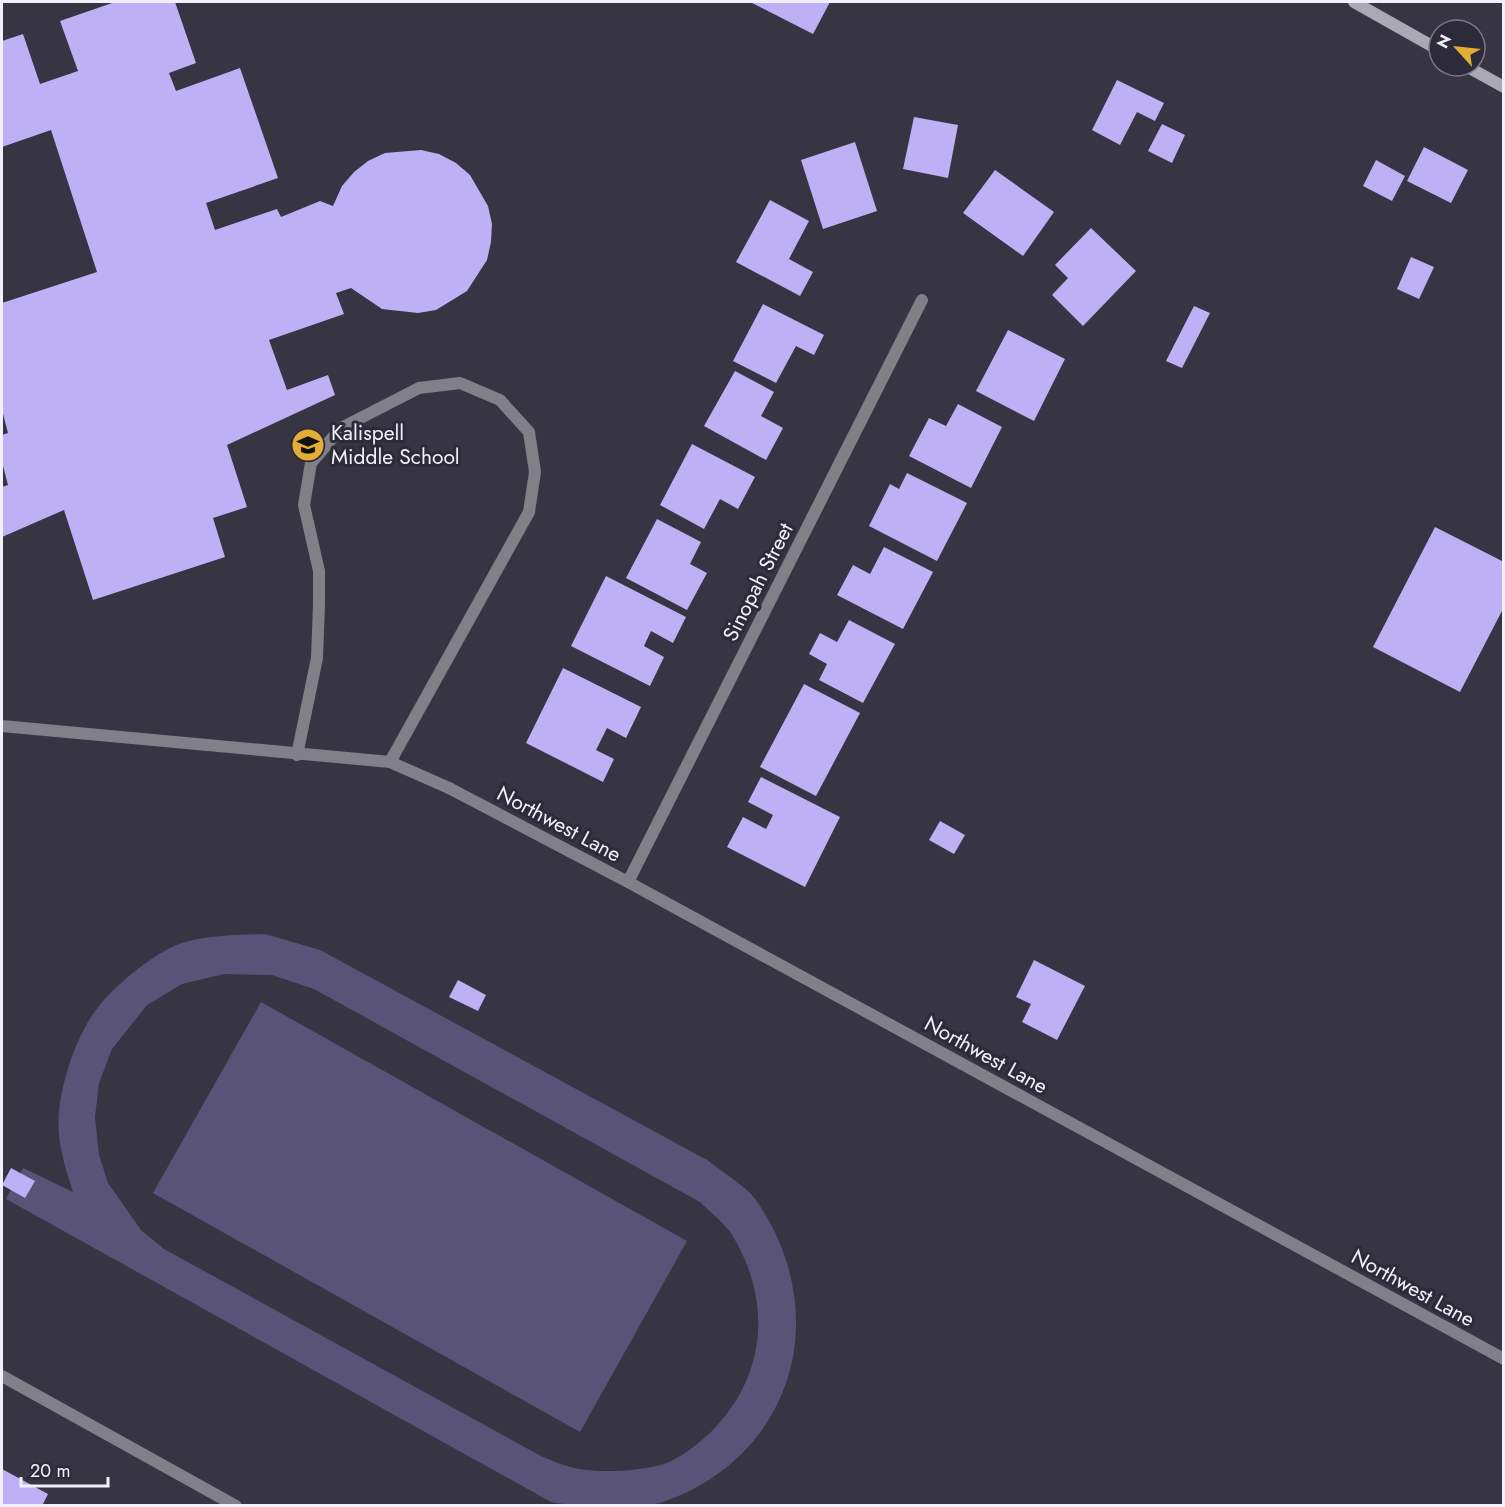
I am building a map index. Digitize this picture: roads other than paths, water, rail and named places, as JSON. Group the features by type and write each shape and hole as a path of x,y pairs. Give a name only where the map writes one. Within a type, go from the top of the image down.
{"main road":[{"path":"1354,2 1427,43"},
{"path":"1487,78 1503,87"}],"street":[{"name":"Sinopah Street","path":"628,882 922,300"},
{"path":"297,755 317,658 319,571 304,505 311,463 341,428 419,388 460,383 500,400 529,432 535,472 528,512 390,762"},
{"name":"Northwest Lane","path":"2,726 390,762 449,788 628,882 1503,1359"},
{"path":"2,1376 236,1506"}],"place":[{"name":"Kalispell Middle School","path":"308,445"}]}
